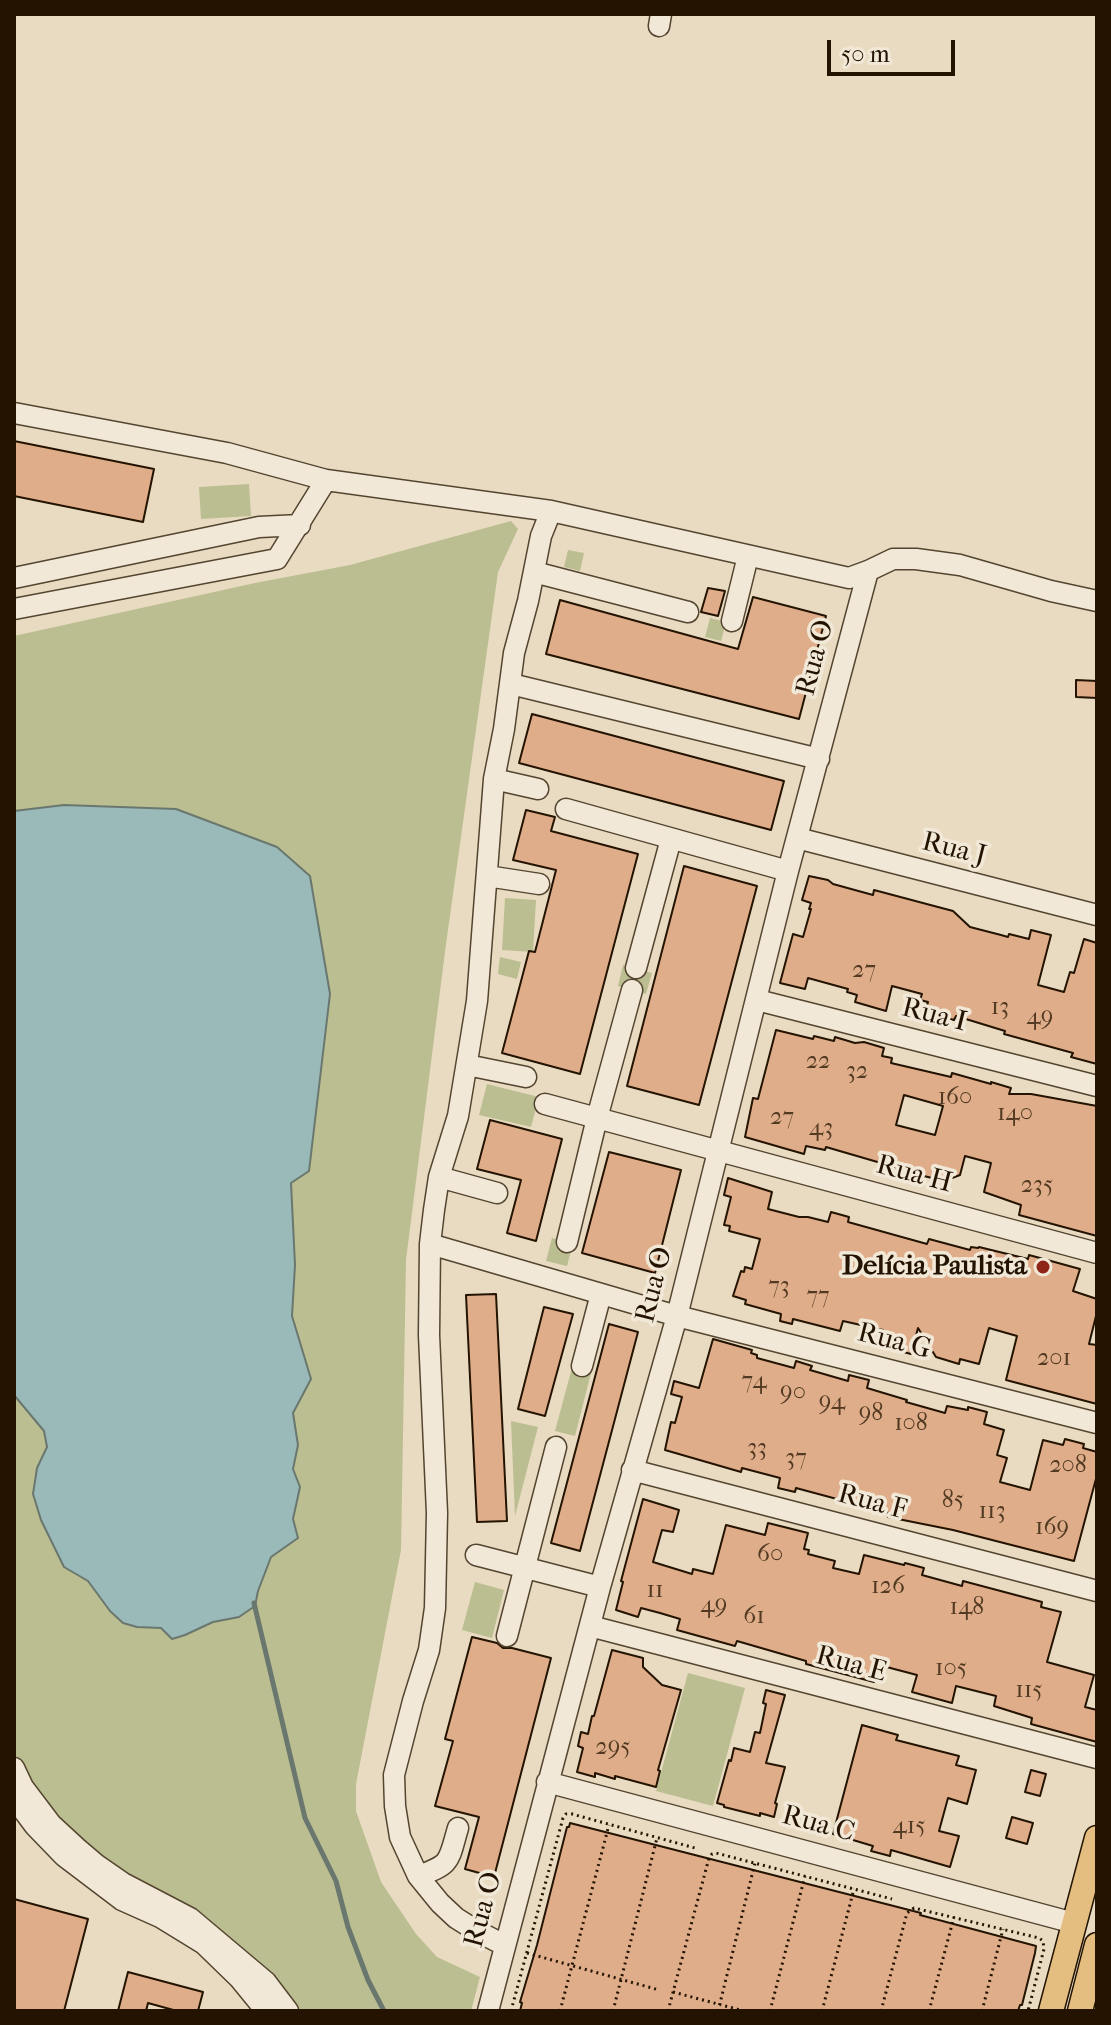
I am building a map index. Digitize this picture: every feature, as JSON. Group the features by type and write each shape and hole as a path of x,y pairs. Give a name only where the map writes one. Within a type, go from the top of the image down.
{"main road":[{"path":"1051,2011 1097,1838"},
{"path":"1080,2011 1097,1945"}],"street":[{"path":"14,413 227,453 326,480 551,511 849,578 893,559 925,560 960,565 1097,601"},
{"path":"14,609 277,559 326,480"},
{"path":"504,1945 456,1918 418,1876 400,1837 394,1775 429,1650 435,1608 437,1513 429,1335 430,1244 439,1177 458,1116 477,1001 494,779 514,653 541,536 551,511"},
{"path":"14,578 259,527 300,525"},
{"path":"732,621 748,556"},
{"name":"Rua O","path":"488,2011 600,1587 677,1316 788,871 868,571"},
{"path":"534,572 688,612"},
{"path":"511,684 819,759"},
{"path":"494,779 538,789"},
{"path":"566,809 788,871"},
{"name":"Rua J","path":"797,838 1097,915"},
{"path":"636,968 671,839"},
{"path":"487,876 539,884"},
{"path":"567,1242 632,990"},
{"name":"Rua I","path":"757,1000 1097,1086"},
{"path":"467,1065 526,1077"},
{"name":"Rua H","path":"545,1104 1097,1253"},
{"path":"439,1177 497,1193"},
{"name":"Rua G","path":"430,1244 677,1316 1097,1423"},
{"path":"582,1366 601,1294"},
{"path":"507,1636 556,1447"},
{"name":"Rua F","path":"632,1470 1097,1591"},
{"path":"476,1555 600,1587"},
{"name":"Rua E","path":"590,1626 1097,1758"},
{"path":"14,1768 23,1787 51,1824 77,1848 123,1883 190,1918 266,1982 288,2011"},
{"name":"Rua C","path":"547,1782 1074,1923"},
{"path":"14,1798 64,1856 122,1900 160,1917 204,1944 239,1978 266,2011"},
{"path":"418,1876 446,1864 458,1828"}],"path":[{"path":"511,2011 566,1814 695,1848"},
{"path":"560,2011 609,1824"},
{"path":"613,2011 657,1838"},
{"path":"668,2011 712,1854 892,1899"},
{"path":"718,2011 755,1863"},
{"path":"770,2011 805,1876"},
{"path":"822,2011 854,1889"},
{"path":"881,2011 907,1913 914,1908 1043,1941 1044,1949 1028,2011"},
{"path":"929,2011 954,1917"},
{"path":"982,2011 1003,1929"},
{"path":"527,1953 659,1990"},
{"path":"673,1992 744,2011"}],"green space":[{"path":"249,484 251,516 201,519 199,487"},
{"path":"511,521 518,529 498,572 406,1260 401,1550 356,1784 356,1811 381,1882 416,1934 437,1957 480,1977 471,2011 288,2011 97,1865 14,1768 14,1395 44,1431 47,1447 37,1468 33,1494 41,1520 64,1567 88,1581 123,1623 185,1635 213,1622 239,1617 254,1606 271,1557 298,1538 293,1519 300,1487 293,1469 298,1445 293,1413 311,1379 292,1316 295,1265 291,1182 64,805 14,811 14,636 350,565"},
{"path":"568,550 584,553 580,571 564,567"},
{"path":"710,618 726,622 721,641 705,637"},
{"path":"505,898 536,900 533,952 502,950"},
{"path":"500,957 521,962 517,979 498,974"},
{"path":"623,965 652,973 646,994 618,986"},
{"path":"487,1084 539,1097 531,1127 479,1115"},
{"path":"552,1238 573,1243 567,1266 546,1261"},
{"path":"573,1364 592,1369 575,1436 555,1431"},
{"path":"511,1421 538,1427 515,1516"},
{"path":"475,1582 504,1590 492,1638 462,1630"},
{"path":"688,1673 745,1688 713,1806 656,1791"}],"water":[{"path":"64,805 176,809 277,847 310,876 330,994 309,1171 291,1183 295,1265 292,1316 311,1379 293,1413 298,1445 293,1469 300,1487 293,1519 298,1538 271,1557 255,1606 239,1617 213,1622 172,1639 161,1628 123,1623 88,1581 64,1567 41,1520 33,1494 37,1468 47,1447 44,1431 14,1395 14,811"}],"building":[{"path":"14,441 154,469 143,522 14,496"},
{"path":"708,588 725,591 718,616 701,612"},
{"path":"753,597 826,616 799,719 546,654 560,600 738,649"},
{"path":"1076,680 1097,681 1097,698 1076,697"},
{"path":"532,714 784,781 771,830 519,763"},
{"path":"526,810 555,817 551,831 638,854 580,1074 502,1053 529,951 535,952 556,870 513,860"},
{"path":"684,866 757,886 699,1105 627,1086"},
{"path":"809,876 873,895 874,890 953,911 970,927 1008,937 1009,934 1029,939 1031,930 1051,935 1038,985 1064,992 1070,972 1074,973 1084,939 1097,943 1097,1064 1071,1057 1073,1053 1004,1034 1005,1031 956,1016 954,1020 925,1012 928,1002 920,1000 922,994 892,986 886,1011 855,1002 857,995 847,992 848,989 808,978 805,989 780,983 793,934 803,937 811,909 811,903 802,900"},
{"path":"776,1030 813,1039 814,1036 834,1041 835,1037 855,1043 864,1042 884,1048 882,1056 892,1058 891,1063 951,1077 952,1073 991,1082 1011,1088 1009,1094 1031,1094 1097,1106 1097,1236 1019,1215 1021,1205 984,1192 991,1163 965,1156 960,1175 944,1181 924,1176 922,1185 902,1180 905,1170 826,1147 825,1150 806,1146 804,1154 745,1137 753,1098 758,1099","holes":["904,1095 943,1106 935,1135 896,1125"]},
{"path":"490,1120 562,1139 536,1241 507,1233 521,1180 477,1169"},
{"path":"609,1152 681,1170 655,1273 582,1253"},
{"path":"728,1178 772,1192 768,1209 828,1222 831,1212 849,1217 848,1222 927,1244 929,1239 970,1250 971,1247 979,1247 1028,1259 1029,1255 1080,1269 1073,1291 1097,1299 1089,1344 1097,1345 1097,1404 1006,1380 1017,1336 989,1328 979,1364 960,1359 959,1364 936,1357 918,1328 911,1354 888,1348 890,1345 879,1342 883,1330 843,1321 840,1331 793,1319 792,1324 780,1321 781,1314 745,1304 746,1300 733,1296 741,1271 744,1272 745,1267 752,1269 760,1239 729,1231 730,1226 724,1225 731,1197 724,1195"},
{"path":"496,1294 507,1521 477,1522 466,1295"},
{"path":"544,1307 573,1314 545,1416 518,1409"},
{"path":"609,1324 638,1332 580,1551 551,1543"},
{"path":"713,1339 752,1350 751,1353 757,1358 794,1368 796,1361 812,1366 810,1370 848,1381 849,1375 869,1380 867,1388 945,1413 947,1406 987,1412 984,1424 1004,1430 997,1455 1007,1458 1000,1482 1030,1490 1043,1440 1063,1445 1065,1439 1084,1444 1083,1448 1097,1452 1097,1475 1074,1561 888,1517 889,1513 796,1488 795,1492 778,1488 780,1478 742,1468 741,1472 665,1450 671,1422 675,1423 682,1397 671,1394 674,1381 699,1388"},
{"path":"643,1499 679,1510 673,1532 662,1530 653,1562 692,1574 693,1569 713,1574 726,1525 765,1535 768,1523 808,1533 804,1549 809,1550 808,1554 835,1561 833,1568 859,1574 864,1555 924,1568 922,1575 962,1586 963,1581 1042,1602 1041,1607 1061,1612 1047,1662 1094,1675 1085,1707 1097,1710 1097,1742 1031,1724 1032,1718 994,1706 996,1696 956,1686 952,1703 912,1692 917,1675 879,1665 874,1682 737,1641 735,1646 677,1630 680,1619 660,1613 641,1608 638,1617 616,1610"},
{"path":"472,1637 497,1643 503,1648 551,1658 494,1877 465,1869 479,1817 435,1806 453,1741 445,1739"},
{"path":"612,1650 643,1658 643,1667 662,1685 681,1690 656,1787 615,1776 615,1779 595,1773 595,1777 577,1772 583,1748 578,1746 581,1732 588,1734"},
{"path":"766,1690 785,1695 766,1763 785,1767 774,1817 717,1803 734,1748 750,1752 755,1732 760,1733"},
{"path":"862,1725 898,1735 896,1740 959,1756 956,1765 976,1770 967,1804 948,1798 939,1831 959,1836 950,1867 891,1850 890,1856 871,1851 873,1846 833,1834"},
{"path":"1031,1770 1046,1774 1040,1796 1025,1792"},
{"path":"1012,1817 1033,1823 1027,1844 1006,1838"},
{"path":"570,1823 921,1913 1036,1946 1022,2005 1018,2011 520,2011"},
{"path":"14,1899 88,1919 64,2011 14,2011"},
{"path":"128,1972 203,1992 198,2011 177,2011 148,2003 146,2011 118,2011"}],"waterway":[{"path":"254,1603 305,1818 336,1881 348,1927 368,1980 384,2011"}],"place":[{"name":"Delícia Paulista","path":"1043,1267"}]}
